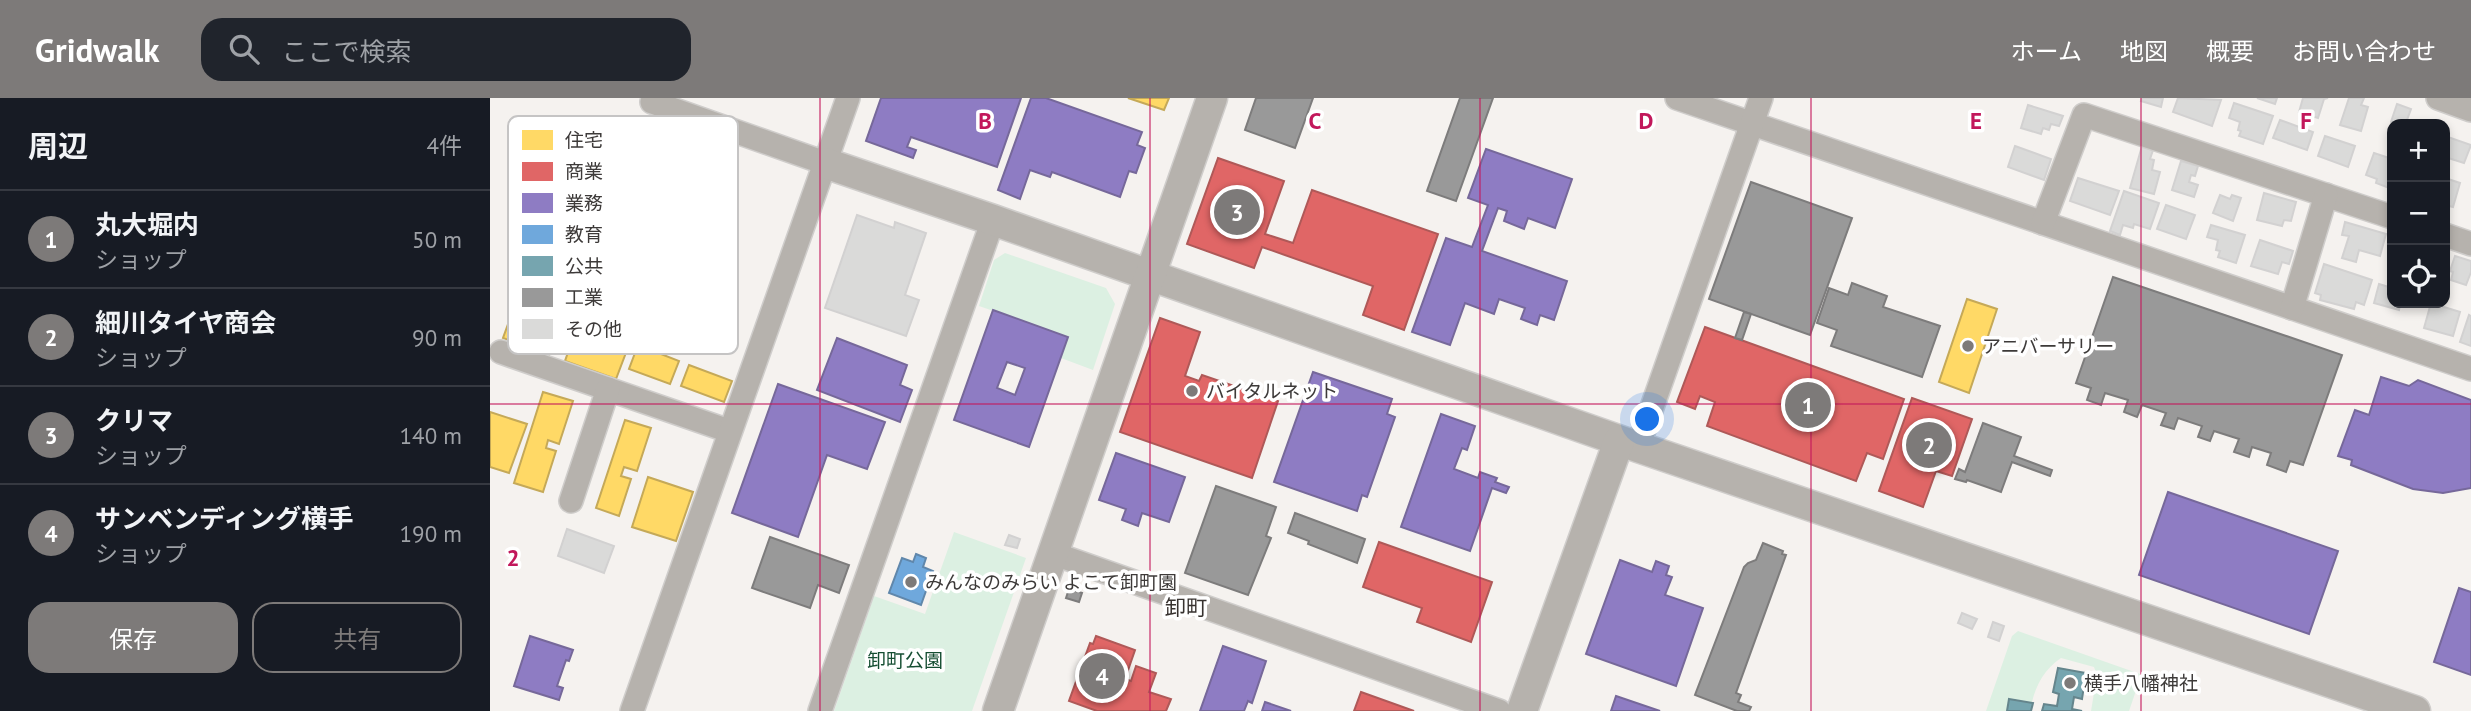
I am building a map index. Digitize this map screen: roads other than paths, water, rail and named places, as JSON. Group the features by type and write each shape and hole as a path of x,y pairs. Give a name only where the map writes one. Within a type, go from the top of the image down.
{"street":[{"path":"632,711 848,98"},
{"path":"998,711 1212,98"},
{"path":"1677,98 2471,369"},
{"path":"1522,711 1629,444 1760,98"},
{"path":"2438,98 2471,110"},
{"path":"652,103 689,116"},
{"path":"2043,223 2084,115 2387,216"},
{"path":"738,133 1629,444 2415,711"},
{"path":"2292,308 2326,195"},
{"path":"820,711 993,220"},
{"path":"2450,237 2471,244"},
{"path":"500,352 729,431"},
{"path":"571,501 608,389"},
{"path":"1052,554 1499,711"}],"place":[{"name":"クリマ","path":"1237,212"},
{"name":"アニバーサリー","path":"1968,346"},
{"name":"バイタルネット","path":"1192,391"},
{"name":"丸大堀内","path":"1808,405"},
{"name":"細川タイヤ商会","path":"1929,445"},
{"name":"みんなのみらい よこて卸町園","path":"911,582"},
{"name":"サンベンディング横手","path":"1102,676"},
{"name":"横手八幡神社","path":"2070,683"}],"district":[{"name":"卸町","path":"1186,607"}],"park label":[{"name":"卸町公園","path":"905,660"}]}
